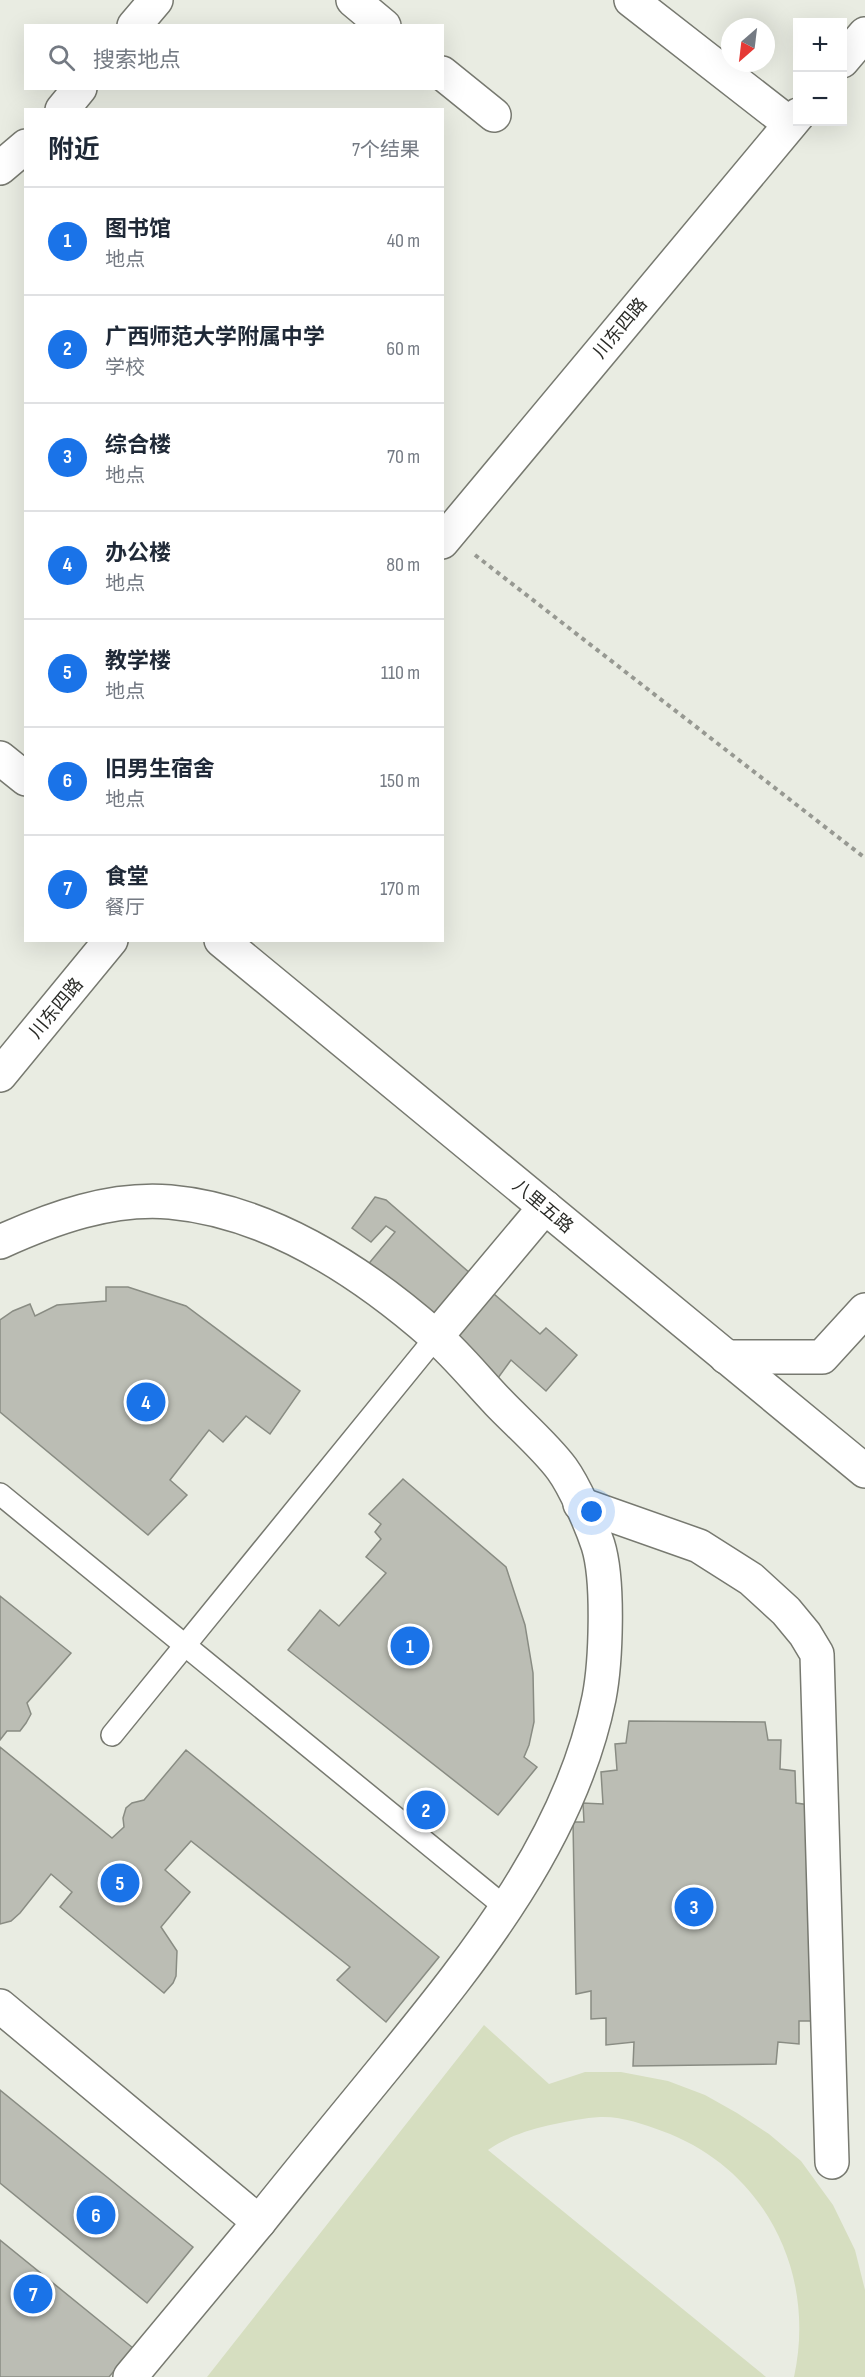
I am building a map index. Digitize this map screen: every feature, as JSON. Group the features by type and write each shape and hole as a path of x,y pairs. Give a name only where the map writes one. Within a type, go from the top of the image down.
{"street":[{"path":"136,24 156,0"},
{"path":"353,0 382,24"},
{"path":"631,0 793,119"},
{"path":"847,56 865,34"},
{"path":"444,75 494,115"},
{"path":"64,108 78,90"},
{"name":"川东四路","path":"445,538 793,121"},
{"path":"0,168 24,148"},
{"path":"0,758 24,777"},
{"name":"川东四路","path":"0,1075 109,942"},
{"name":"八里五路","path":"223,942 865,1471"},
{"path":"0,1242 56,1220 103,1206 136,1202 171,1202 215,1209 254,1221 319,1252 383,1294 436,1337 562,1469 599,1547 603,1574 605,1595 600,1694 588,1745 565,1801 536,1860 466,1967 130,2377"},
{"path":"436,1337 545,1207"},
{"path":"726,1357 822,1357 865,1310"},
{"path":"580,1504 699,1546 751,1579 786,1611 818,1654 832,2162"},
{"path":"0,2006 259,2222"}],"lane":[{"path":"112,1735 436,1337"},
{"path":"0,1494 505,1907"}],"path":[{"path":"445,538 865,858"}],"green space":[{"path":"484,2025 549,2084 585,2072 621,2072 668,2081 705,2095 737,2113 769,2134 801,2161 833,2205 855,2250 865,2290 865,2377 794,2377 799,2338 797,2299 789,2263 775,2228 755,2197 729,2170 698,2148 662,2131 624,2119 600,2117 529,2131 488,2150 766,2377 207,2377"}],"building":[{"path":"375,1197 386,1200 540,1334 546,1328 577,1355 546,1391 511,1360 498,1378 366,1267 395,1232 386,1226 371,1242 352,1228"},
{"path":"106,1287 128,1287 186,1306 300,1391 270,1434 246,1416 223,1442 209,1430 170,1480 187,1495 148,1535 0,1412 0,1320 13,1311 30,1304 35,1316 57,1305 106,1301"},
{"path":"403,1479 506,1567 525,1625 533,1673 534,1722 524,1757 537,1767 498,1815 288,1650 320,1610 339,1626 386,1573 366,1557 381,1539 375,1532 381,1524 369,1514"},
{"path":"0,1596 71,1653 27,1703 31,1714 20,1731 7,1731 0,1740"},
{"path":"629,1721 765,1722 768,1740 781,1740 780,1769 795,1771 796,1803 810,1805 815,2021 799,2021 799,2044 778,2042 776,2064 633,2066 634,2042 606,2045 606,2018 591,2019 591,1991 576,1994 573,1822 584,1822 583,1803 603,1804 601,1772 617,1770 615,1744 626,1743"},
{"path":"0,1747 112,1838 124,1827 123,1818 126,1808 132,1803 144,1800 186,1750 439,1957 386,2022 337,1980 350,1967 191,1841 165,1870 190,1892 161,1927 177,1951 176,1976 164,1993 60,1907 72,1892 51,1874 20,1913 11,1921 0,1924"},
{"path":"0,2090 193,2247 147,2303 0,2183"},
{"path":"0,2240 133,2348 109,2377 0,2377"}],"place":[{"name":"办公楼","path":"146,1402"},
{"name":"图书馆","path":"410,1646"},
{"name":"广西师范大学附属中学","path":"426,1810"},
{"name":"教学楼","path":"120,1883"},
{"name":"综合楼","path":"694,1907"},
{"name":"旧男生宿舍","path":"96,2215"},
{"name":"食堂","path":"33,2294"}]}
